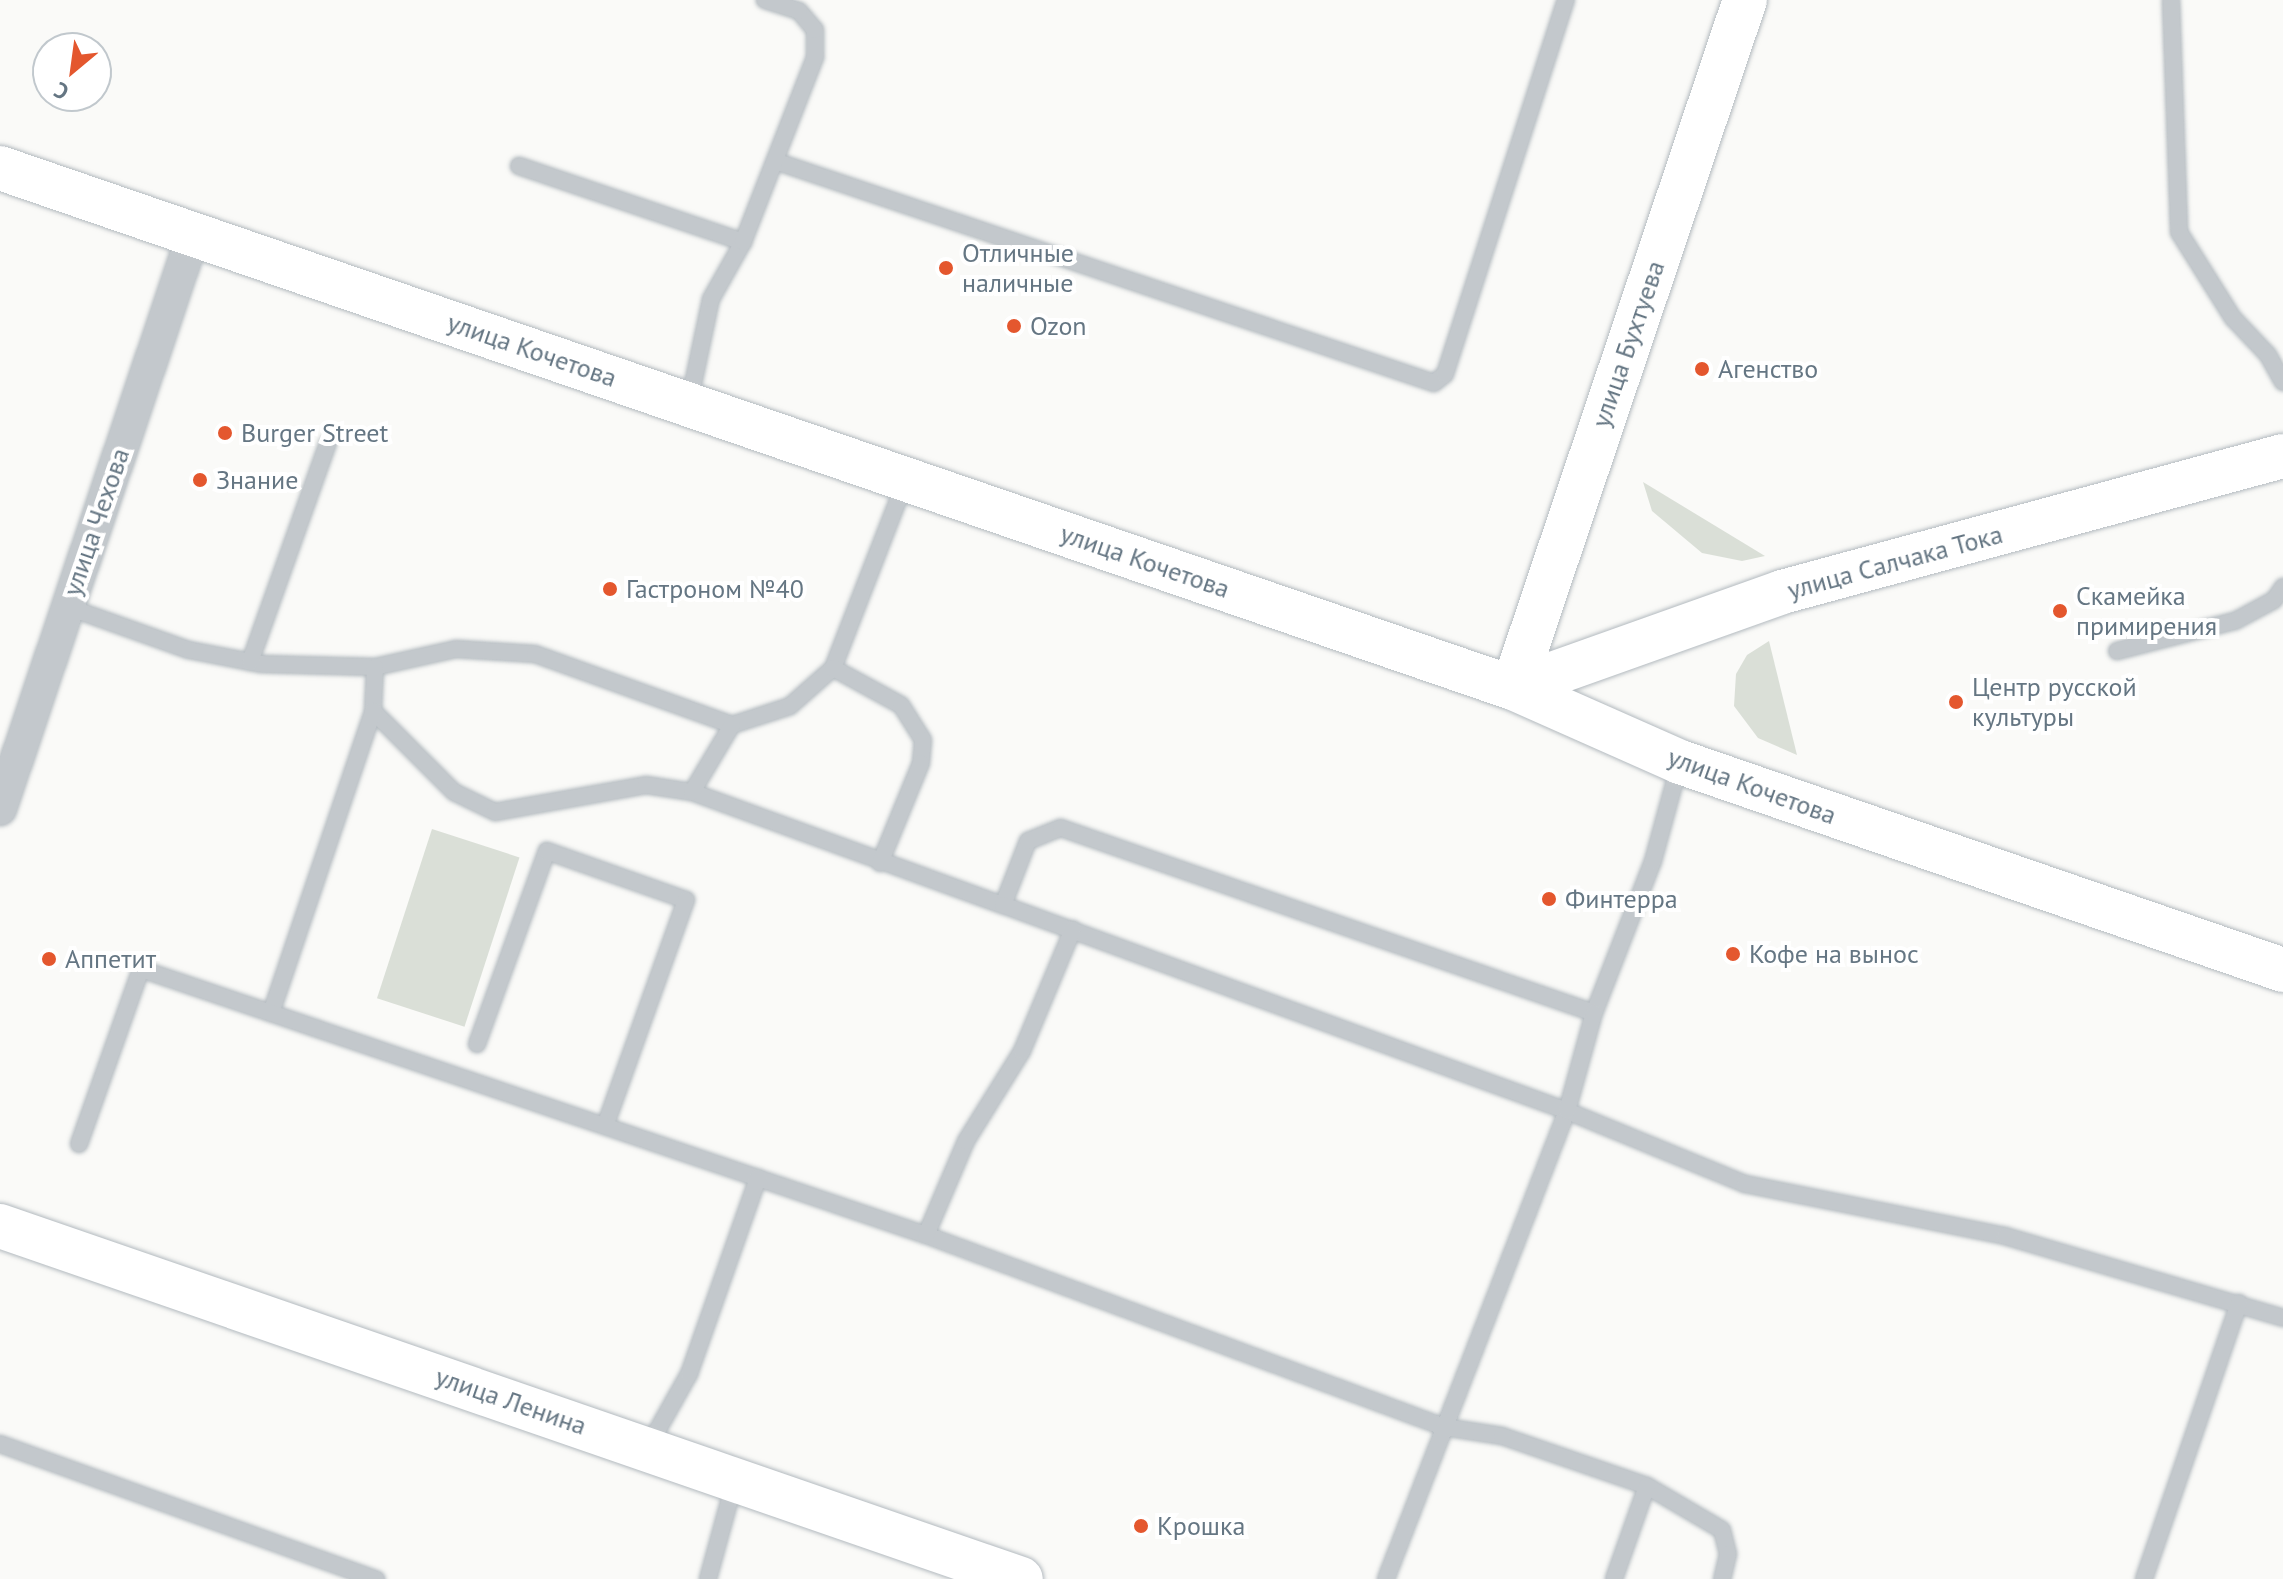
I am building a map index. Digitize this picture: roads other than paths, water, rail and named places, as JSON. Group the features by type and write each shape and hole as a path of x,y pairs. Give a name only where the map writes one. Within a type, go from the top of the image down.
{"street":[{"name":"улица Бухтуева","path":"1513,688 1745,0"},
{"name":"улица Кочетова","path":"0,168 1513,688 1680,762 2283,970"},
{"name":"улица Чехова","path":"0,809 193,236"},
{"name":"улица Салчака Тока","path":"1513,688 1782,592 2283,456"},
{"name":"улица Ленина","path":"0,1226 1021,1579"}],"lane":[{"path":"689,403 711,299 743,242 815,57 815,30 799,11 765,0"},
{"path":"775,161 1434,383 1445,374 1566,0"},
{"path":"2171,0 2179,232 2233,318 2268,355 2283,382"},
{"path":"519,166 743,242"},
{"path":"250,662 328,443"},
{"path":"68,607 189,650 250,662 375,667 456,649 535,654 732,725 790,706 833,668 907,479"},
{"path":"2117,651 2235,621 2274,600 2283,587"},
{"path":"271,1013 373,711 375,667"},
{"path":"833,668 901,705 923,740 921,763 880,863"},
{"path":"373,711 454,792 495,812 646,785 692,792 1567,1111 1745,1184 2005,1236 2283,1318"},
{"path":"692,792 732,725"},
{"path":"1386,1579 1567,1111 1594,1013 1653,861 1680,762"},
{"path":"1003,905 1028,841 1061,828 1594,1013"},
{"path":"477,1044 547,851 686,900 605,1126"},
{"path":"926,1235 966,1141 1022,1051 1073,929"},
{"path":"79,1144 141,969 926,1235 1444,1427 1502,1436 1647,1486 1722,1530 1728,1554 1722,1579"},
{"path":"648,1448 689,1374 758,1178"},
{"path":"2144,1579 2239,1303"},
{"path":"0,1444 376,1579"},
{"path":"708,1579 735,1479"},
{"path":"1614,1579 1647,1486"}],"place":[{"name":"Отличные наличные","path":"946,268"},
{"name":"Ozon","path":"1014,326"},
{"name":"Агенство","path":"1702,369"},
{"name":"Burger Street","path":"225,433"},
{"name":"Знание","path":"200,480"},
{"name":"Гастроном №40","path":"610,589"},
{"name":"Скамейка примирения","path":"2060,611"},
{"name":"Центр русской культуры","path":"1956,702"},
{"name":"Финтерра","path":"1549,899"},
{"name":"Кофе на вынос","path":"1733,954"},
{"name":"Аппетит","path":"49,959"},
{"name":"Крошка","path":"1141,1526"}]}
